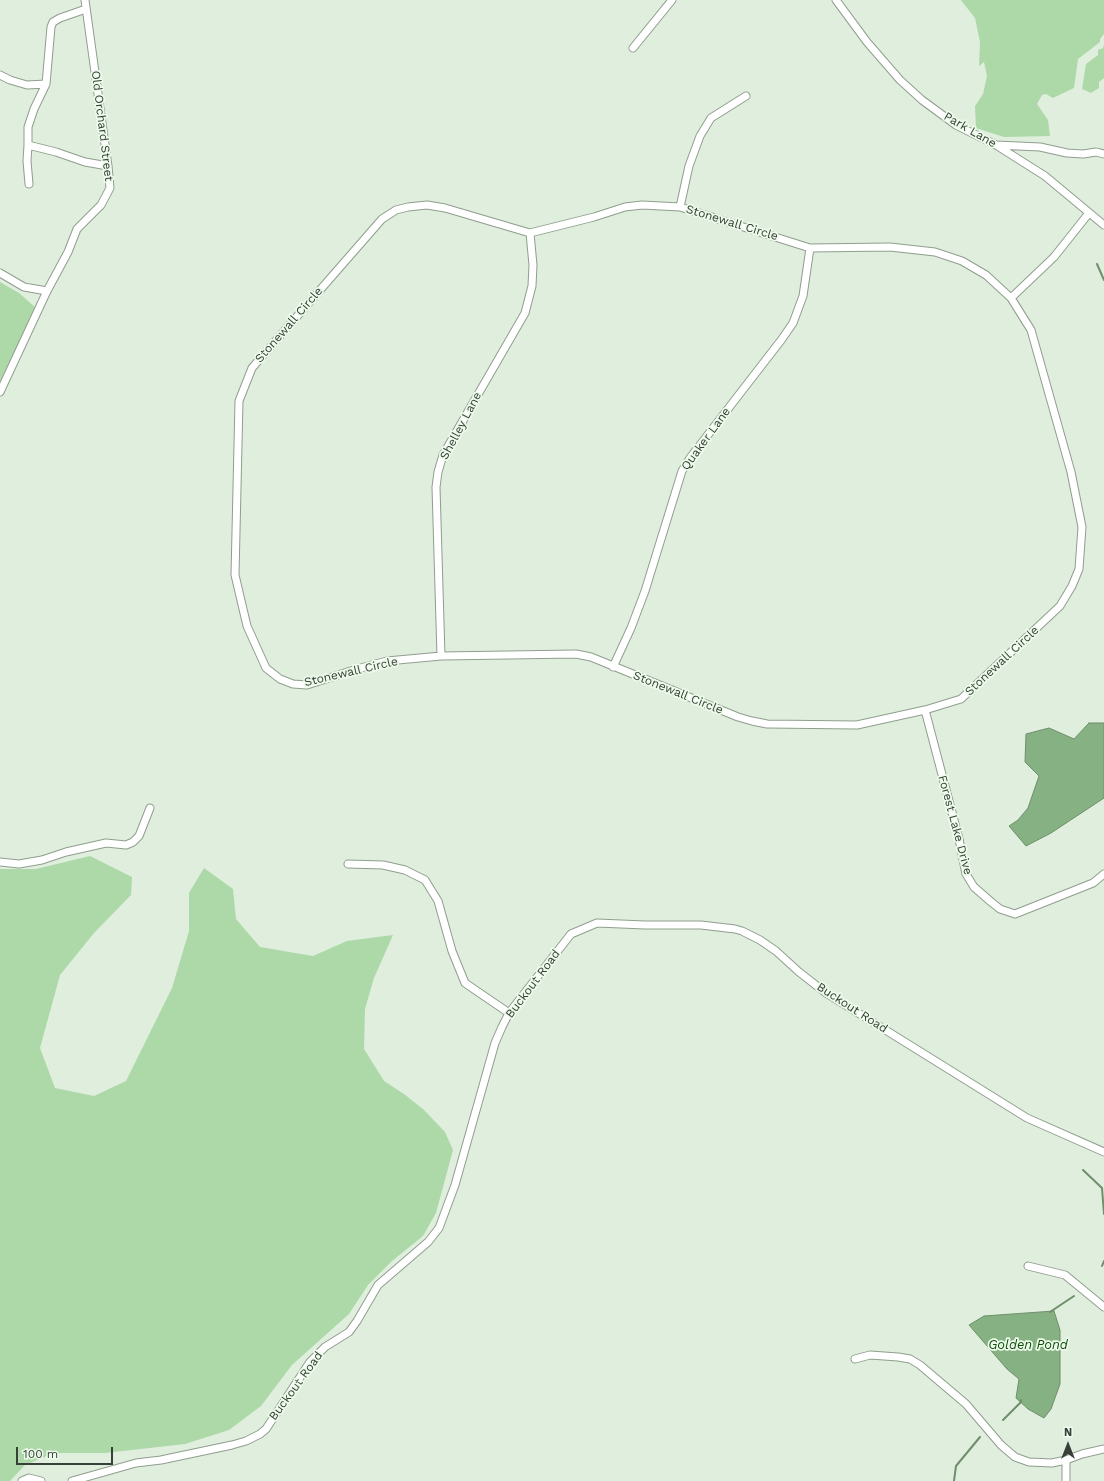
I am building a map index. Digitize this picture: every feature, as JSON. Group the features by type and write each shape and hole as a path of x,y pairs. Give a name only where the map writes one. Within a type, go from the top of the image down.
{"street":[{"name":"Old Orchard Street","path":"0,392 68,252 77,229 101,204 110,188 85,0"},
{"path":"633,48 672,0"},
{"name":"Park Lane","path":"836,0 872,48 900,80 922,100 956,125 996,145 1045,176 1104,225"},
{"path":"29,184 26,161 28,127 34,109 46,84 51,27 53,22 60,18 86,9"},
{"path":"0,74 27,85 46,84"},
{"path":"680,207 689,166 700,136 711,118 746,96"},
{"path":"28,145 56,152 85,162 108,166"},
{"path":"996,145 1040,147 1072,154 1096,152 1104,154"},
{"name":"Stonewall Circle","path":"427,205 439,207 530,233 594,217 625,207 642,205 680,207 810,248 890,247 935,252 962,261 986,276 1011,298 1031,330 1071,472 1082,527 1079,569 1072,586 1060,606 961,699 925,710 857,725 767,724 738,717 613,667 591,656 576,654 441,656 387,661 307,685 292,684 280,679 266,668 244,619 235,575 239,401 252,368 382,219 396,210 427,205"},
{"path":"1011,298 1054,257 1089,213"},
{"name":"Shelley Lane","path":"441,656 436,487 438,472 443,455 525,313 530,293 533,264 530,233"},
{"name":"Quaker Lane","path":"613,667 631,628 645,591 682,471 690,458 793,323 803,296 810,248"},
{"path":"0,273 24,287 48,291"},
{"name":"Forest Lake Drive","path":"925,710 966,874 974,887 1000,910 1015,914 1093,883 1104,874"},
{"path":"0,862 19,864 42,860 66,852 106,843 126,845 133,842 139,836 150,808"},
{"path":"348,864 383,865 405,870 425,880 438,901 452,951 466,983 509,1013"},
{"name":"Buckout Road","path":"72,1481 136,1463 161,1460 232,1445 260,1434 266,1429 310,1362 325,1347 349,1332 378,1285 428,1242 439,1228 455,1185 495,1043 509,1013 571,934 597,923 701,925 735,929 760,940 776,951 826,993 1027,1118 1104,1152"},
{"path":"1028,1266 1065,1275 1104,1307"},
{"path":"855,1359 870,1355 898,1356 910,1359 920,1365 966,1404 1001,1445 1015,1458 1029,1462 1052,1463 1104,1449"},
{"path":"1066,1460 1066,1481"},
{"path":"22,1481 29,1478 40,1481"}],"shaded area":[{"path":"961,0 1104,0 1104,34 1100,39 1100,42 1078,59 1074,88 1053,98 1046,94 1042,95 1037,104 1048,120 1050,136 1004,137 976,128 975,106 983,94 987,76 984,62 979,66 980,42 975,18"},
{"path":"1104,44 1104,78 1099,82 1099,88 1091,93 1082,89 1086,64 1098,55 1098,50 1103,48"},
{"path":"0,282 19,293 36,308 0,381"},
{"path":"90,856 132,877 131,895 94,933 60,975 40,1048 55,1088 94,1096 126,1081 172,988 189,931 189,893 204,868 233,889 236,919 260,947 313,956 347,941 393,935 374,978 365,1009 364,1049 384,1081 404,1094 424,1110 445,1132 453,1150 436,1213 423,1236 392,1261 368,1285 349,1314 292,1365 261,1406 229,1430 185,1444 105,1453 54,1453 25,1465 10,1481 0,1481 0,869 36,869"}],"water":[{"path":"1089,723 1104,723 1104,798 1051,833 1026,846 1009,826 1018,820 1028,808 1039,776 1025,762 1026,734 1049,728 1074,739"},
{"name":"Golden Pond","path":"1054,1311 1060,1330 1060,1384 1051,1409 1044,1418 1028,1409 1016,1398 1019,1379 1007,1369 969,1325 984,1316"}],"waterway":[{"path":"1097,264 1104,280"},
{"path":"1083,1170 1102,1188 1104,1214"},
{"path":"1102,1266 1104,1261"},
{"path":"1050,1312 1074,1296"},
{"path":"1003,1420 1021,1402 1021,1400"},
{"path":"954,1481 956,1466 980,1437"}]}
